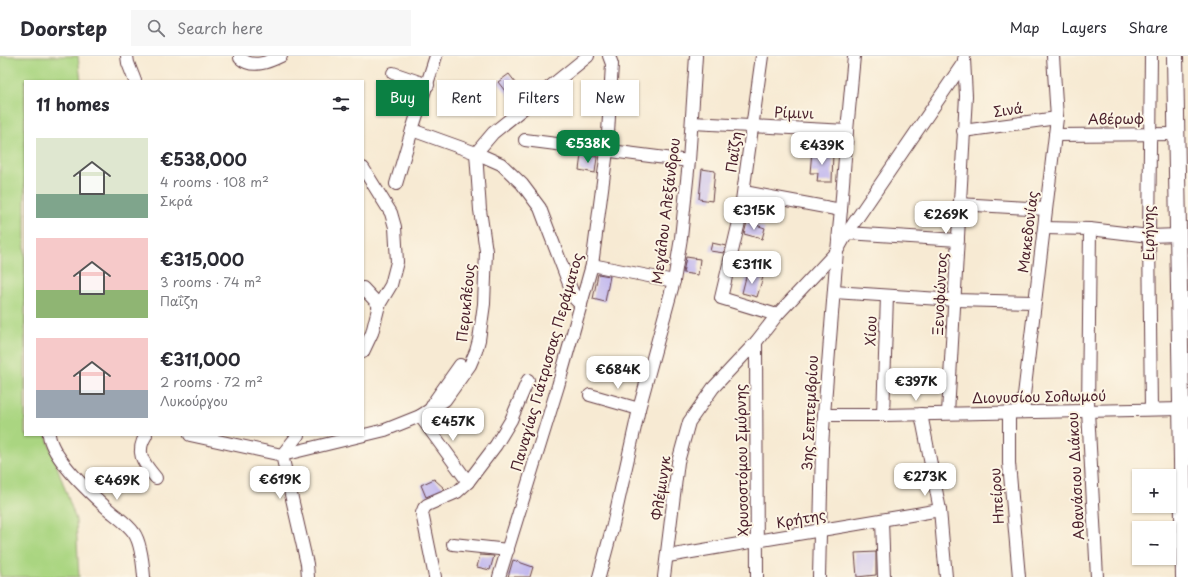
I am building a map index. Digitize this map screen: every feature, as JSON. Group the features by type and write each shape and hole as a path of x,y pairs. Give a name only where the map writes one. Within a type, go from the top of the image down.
{"main road":[{"name":"Ειρήνης","path":"1176,56 1184,577"}],"street":[{"path":"127,56 135,80"},
{"path":"240,56 240,58 244,61 258,64 281,56"},
{"path":"429,81 436,56"},
{"path":"476,154 493,133 588,56"},
{"name":"Παναγίας Γιάτρισσας Περάματος","path":"499,577 558,386 592,265 607,151 612,64 609,56"},
{"name":"Μεγάλου Αλεξάνδρου","path":"599,577 613,524 639,409 674,281 689,162 696,56"},
{"name":"Παΐζη","path":"762,56 739,222 720,298 777,315"},
{"name":"3ης Σεπτεμβρίου","path":"819,577 824,415 854,56"},
{"name":"Μακεδονίας","path":"1022,412 1057,118 1053,56"},
{"name":"Ειρήνης","path":"1151,56 1149,236 1151,409"},
{"path":"837,251 847,233 964,59"},
{"name":"Ξενοφώντος","path":"948,414 966,96 964,59"},
{"path":"392,73 413,80"},
{"path":"396,184 417,116"},
{"name":"Σινά","path":"963,131 1057,118"},
{"name":"Ρίμινι","path":"692,123 847,131"},
{"path":"412,130 500,164 522,184 540,208 575,299 581,305"},
{"name":"Αβέρωφ","path":"1055,135 1150,133 1177,134"},
{"path":"525,140 689,162"},
{"name":"Περικλέους","path":"364,435 385,430 420,416 445,400 470,365 476,351 484,304 486,251 482,230 476,171 476,154"},
{"path":"364,170 391,214 395,227 397,262 391,285 379,305 372,333 364,350"},
{"path":"744,192 841,210"},
{"path":"959,204 1046,209"},
{"path":"1044,228 1090,229 1149,236 1179,235"},
{"name":"Αθανάσιου Διάκου","path":"1090,229 1088,411 1097,577"},
{"path":"847,233 958,240"},
{"name":"Φλέμινγκ","path":"664,577 668,556 678,462 689,422 713,388 756,342 777,315 837,251"},
{"path":"592,265 674,281"},
{"path":"364,289 379,305"},
{"path":"834,292 955,300 1034,302"},
{"name":"Χίου","path":"883,415 887,296"},
{"name":"Χρυσοστόμου Σμύρνης","path":"756,342 758,577"},
{"path":"435,577 422,513 424,508 427,505 457,492 468,482 496,445 511,420 528,380"},
{"path":"590,395 639,409"},
{"name":"Διονυσίου Σολωμού","path":"824,415 1009,413 1182,408"},
{"name":"Ηπείρου","path":"1009,413 1010,463 1019,577"},
{"path":"921,414 940,510 946,577"},
{"path":"420,416 468,482"},
{"path":"49,436 49,439 57,454 67,467 96,498 134,533 139,548 144,577"},
{"path":"145,436 142,441 140,453 143,462 156,478"},
{"name":"Περικλέους","path":"195,436 282,455 360,436"},
{"path":"297,436 282,455 307,564 308,577"},
{"name":"Κρήτης","path":"668,556 940,510"},
{"path":"882,520 884,577"},
{"path":"453,544 508,550"}],"green space":[{"path":"0,56 78,56 81,80 24,80 24,436 46,436 76,520 79,577 0,577"}],"building":[{"path":"509,74 514,80 504,80 504,90 498,82"},
{"path":"812,151 833,152 832,182 817,182 818,173 810,173"},
{"path":"581,155 597,157 595,173 579,170"},
{"path":"702,169 715,171 712,201 699,199"},
{"path":"747,222 765,228 762,239 744,234"},
{"path":"712,243 726,246 724,253 710,251"},
{"path":"686,257 700,259 698,275 683,273"},
{"path":"747,273 763,277 757,297 742,293"},
{"path":"598,274 610,276 605,302 593,299"},
{"path":"434,479 445,489 426,497 421,485"},
{"path":"876,552 876,575 857,577 855,553"},
{"path":"480,555 494,556 490,570 477,567"},
{"path":"513,560 533,567 530,577 508,577"}]}
